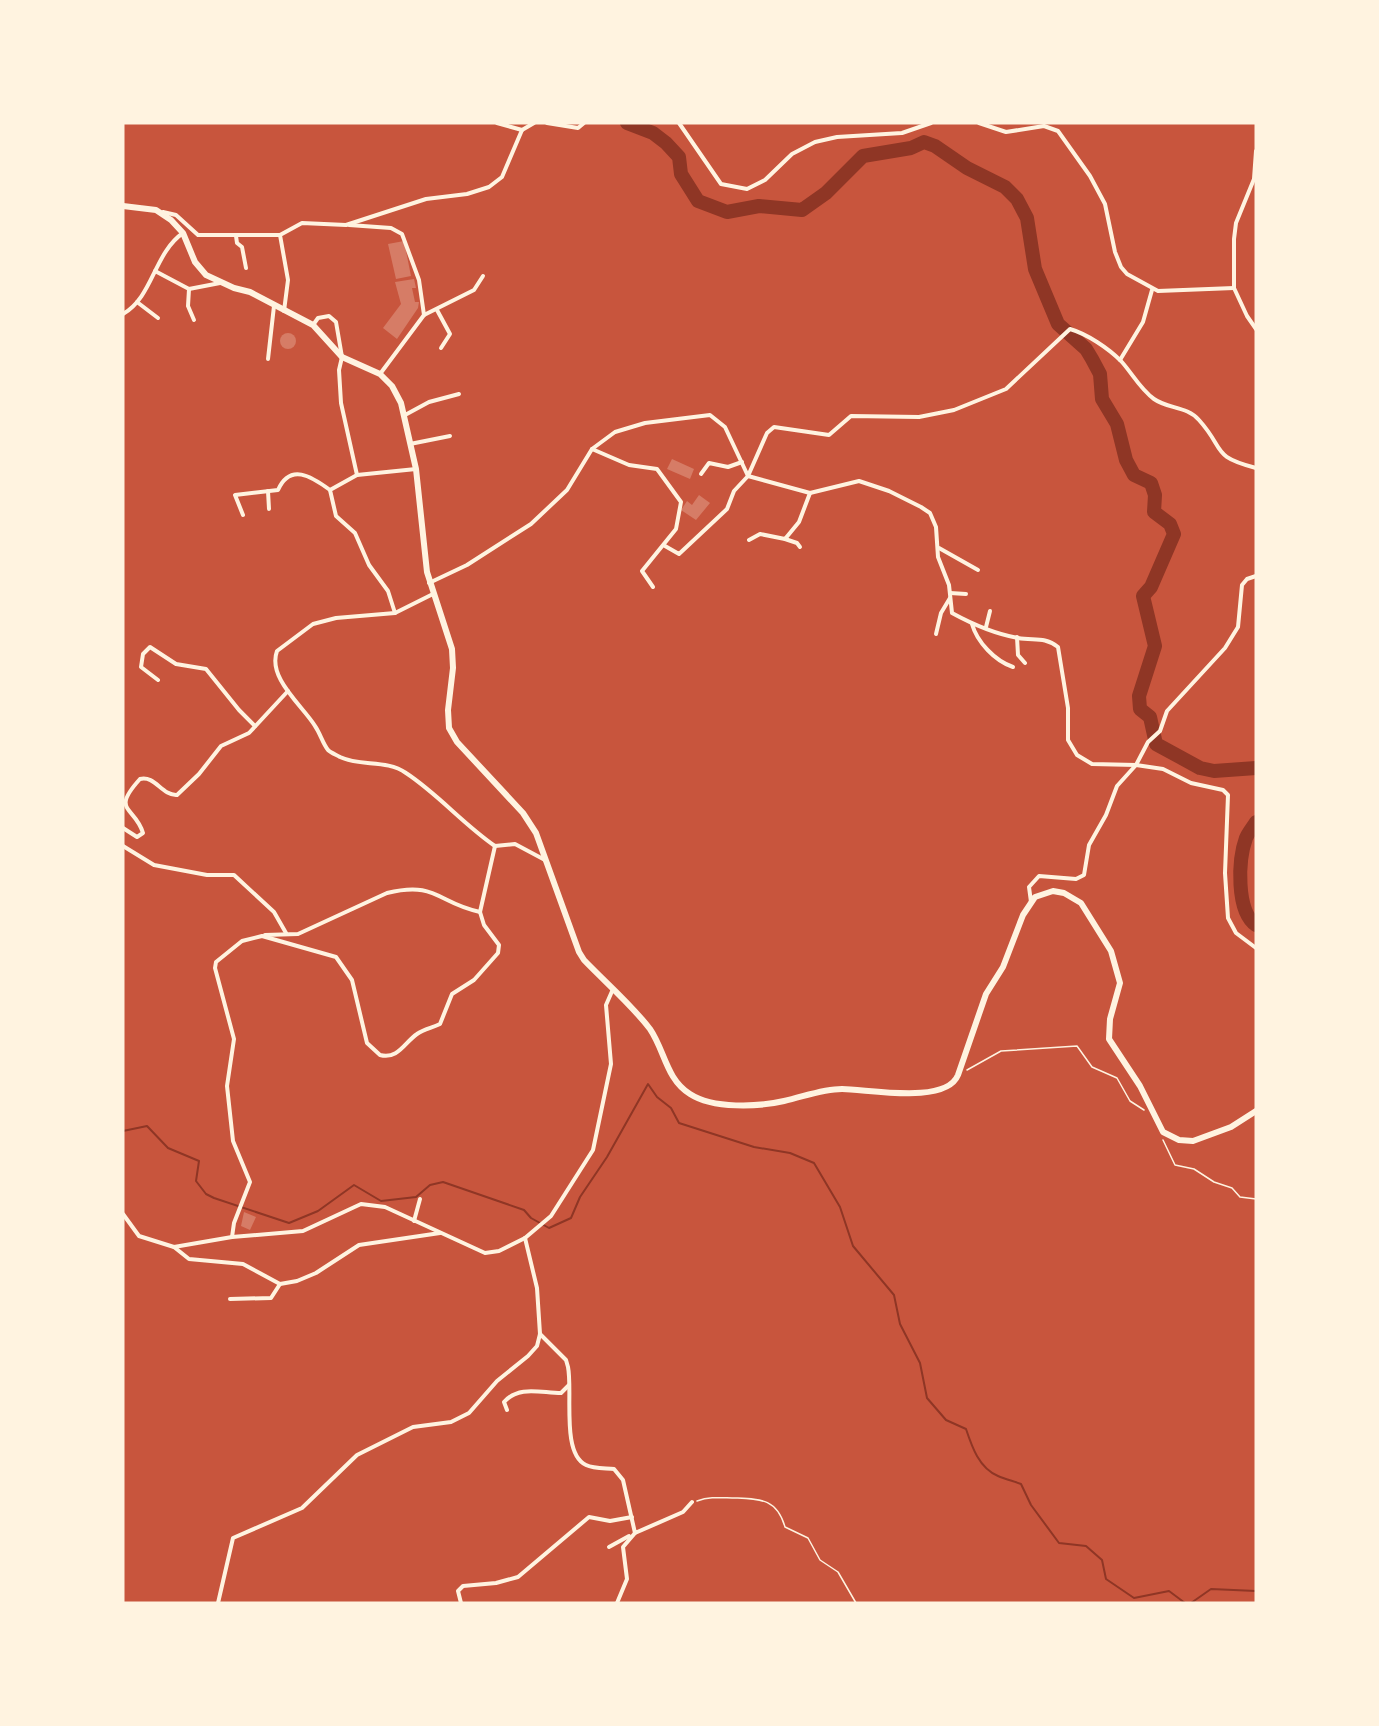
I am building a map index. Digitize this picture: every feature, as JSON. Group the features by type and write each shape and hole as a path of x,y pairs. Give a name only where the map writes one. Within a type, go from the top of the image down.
{"main road":[{"path":"123,206 156,210 171,220 183,233 200,269 220,283 250,292 313,325 342,357 380,374 395,391 404,416 416,469 424,561 429,583 452,649 453,668 448,710 452,734 523,813 540,840 549,862 579,952 652,1032 675,1082 688,1093 708,1101 769,1104 843,1089 886,1093 947,1087 958,1075 986,994 1003,967 1030,902 1046,892 1064,893 1081,903 1111,951 1119,976 1119,992 1110,1019 1109,1039 1140,1086 1155,1117 1168,1135 1186,1141 1202,1138 1231,1127 1256,1112"}],"street":[{"path":"497,123 522,130"},
{"path":"346,225 426,199 467,194 489,187 502,177 522,130 534,123"},
{"path":"547,123 578,128 583,123"},
{"path":"679,123 721,184 747,189 765,180 792,154 815,142 837,137 902,133 931,123"},
{"path":"979,123 1006,132 1044,126 1058,132 1090,176 1105,204 1121,267 1152,290 1170,292 1234,288"},
{"path":"1256,151 1254,179 1236,223 1234,288 1246,316 1256,329"},
{"path":"156,210 176,215 194,233 236,236 280,235 302,223 391,228 402,234 419,279 424,315"},
{"path":"123,314 138,302 167,247 183,233"},
{"path":"280,235 288,280 284,311"},
{"path":"236,236 237,243 242,247 246,268"},
{"path":"155,271 189,289 220,283"},
{"path":"380,374 424,315 474,290 483,276"},
{"path":"189,289 188,306 194,320"},
{"path":"1120,360 1143,322 1152,290"},
{"path":"138,302 158,318"},
{"path":"268,358 274,305"},
{"path":"437,310 450,334 441,348"},
{"path":"313,325 318,318 333,318 342,357 339,370 342,403 357,476"},
{"path":"665,546 679,554 727,509 734,491 748,476 767,433 774,426 829,435 850,417 933,417 1006,389 1070,329 1081,332 1120,360 1152,398 1161,404 1188,411 1199,420 1215,446 1229,460 1256,468"},
{"path":"404,416 429,402 459,394"},
{"path":"429,583 467,565 531,524 567,490 592,449 615,432 634,425 710,415 725,427 748,476"},
{"path":"410,444 450,436"},
{"path":"592,449 629,465 657,469 671,485 681,502 680,518 665,546 642,571 653,587"},
{"path":"701,474 709,463 729,467 742,462"},
{"path":"330,490 357,476 416,469"},
{"path":"243,515 235,495 278,490 284,477 300,474 317,480 330,490 336,516 355,533 369,565 388,591 395,613"},
{"path":"748,476 810,493 859,481 890,491 930,513 936,527 940,567 950,595 952,613 972,623 1017,637 1042,638 1058,647 1068,708 1068,740 1077,755 1099,765 1136,765 1163,769 1176,773 1191,783 1223,790 1228,795 1225,873 1228,918 1236,933 1256,948"},
{"path":"268,491 269,509"},
{"path":"785,539 799,522 810,493"},
{"path":"749,540 760,534 785,539 797,543 800,547"},
{"path":"939,548 968,567 978,570"},
{"path":"1030,902 1029,887 1039,876 1076,879 1084,875 1092,838 1106,815 1117,786 1136,765 1148,742 1160,731 1167,711 1198,680 1238,627 1242,585 1247,579 1256,576"},
{"path":"433,594 395,613 336,618 308,627 276,653 277,670 288,691 315,725 329,750 354,763 385,764 406,772 450,806 495,846 515,844 549,862"},
{"path":"950,595 966,594"},
{"path":"936,634 941,613 950,595"},
{"path":"986,627 990,610"},
{"path":"972,623 975,634 989,651 1002,663 1013,667"},
{"path":"1017,637 1018,655 1025,663"},
{"path":"158,680 141,668 143,654 150,647 176,664 206,669 255,726"},
{"path":"123,828 137,837 143,833 130,813 126,801 126,795 140,779 149,779 169,795 177,795 199,774 221,746 246,736 288,691"},
{"path":"123,846 154,865 207,875 234,875 274,912 286,933"},
{"path":"262,936 324,952 344,964 358,999 367,1043 373,1050 385,1057 400,1051 418,1032 440,1024 452,994 474,980 498,953 499,945 484,925 480,912 495,846"},
{"path":"232,1237 232,1229 250,1182 235,1150 229,1114 227,1086 234,1039 215,968 216,962 237,944 262,936 298,934 387,893 401,890 429,890 467,909 480,912"},
{"path":"174,1247 232,1237 303,1231 361,1204 382,1206 485,1253 499,1251 525,1238 563,1200 593,1150 611,1064 606,1005 613,989"},
{"path":"414,1221 420,1199"},
{"path":"123,1214 140,1236 174,1247 189,1259 243,1264 280,1284 297,1281 316,1273 359,1245 441,1233"},
{"path":"218,1603 233,1538 302,1508 357,1455 413,1427 451,1422 469,1413 497,1381 537,1346 540,1334 537,1288 525,1238"},
{"path":"230,1299 271,1298 280,1284"},
{"path":"540,1334 566,1360 570,1384 572,1448 579,1461 588,1467 614,1469 623,1480 635,1533"},
{"path":"507,1410 504,1402 509,1396 535,1390 561,1393 570,1384"},
{"path":"609,1547 683,1512 692,1502"},
{"path":"461,1603 458,1591 462,1586 496,1583 518,1577 589,1518 610,1521 632,1517"},
{"path":"617,1603 627,1580 623,1547 635,1533"}],"path":[{"path":"958,1075 1001,1051 1077,1046 1092,1067 1117,1078 1130,1101 1155,1117"},
{"path":"1162,1137 1175,1165 1194,1170 1214,1182 1232,1188 1240,1197 1256,1199"},
{"path":"692,1502 720,1497 751,1498 768,1502 781,1513 785,1527 808,1538 820,1560 838,1572 856,1603"}],"building":[{"path":"404,241 411,276 396,279 388,244"},
{"path":"414,279 416,288 412,288 415,302 419,302 418,308 397,339 383,328 401,304 395,282"},
{"path":"285,333 291,333 296,341 294,347 285,349 280,344 280,338"},
{"path":"672,459 694,469 690,479 667,469"},
{"path":"699,495 710,503 696,520 681,510 687,501 692,505"},
{"path":"244,1212 256,1217 250,1230 241,1226"}],"waterway":[{"path":"627,123 653,133 679,157 681,174 698,201 727,212 759,206 802,210 826,193 863,156 911,148 924,142 935,146 967,168 1005,187 1017,199 1027,218 1035,269 1058,324 1086,349 1092,359 1100,374 1102,399 1117,424 1126,460 1134,475 1151,483 1155,495 1154,512 1170,524 1174,534 1151,587 1143,596 1155,646 1139,696 1140,709 1150,717 1156,744 1200,768 1214,771 1256,768"},
{"path":"1256,822 1243,847 1240,872 1245,909 1256,925"},
{"path":"123,1131 147,1126 168,1148 199,1161 196,1181 206,1194 289,1223 318,1211 354,1185 381,1201 416,1197 430,1185 443,1182 524,1210 531,1218 549,1228 571,1218 580,1197 607,1157 648,1084 657,1097 671,1108 679,1123 754,1147 790,1153 814,1163 840,1207 853,1246 894,1295 900,1324 920,1363 927,1398 946,1420 966,1429 974,1450 986,1468 998,1476 1021,1484 1031,1505 1059,1543 1086,1546 1102,1560 1106,1579 1134,1598 1169,1591 1185,1603"},
{"path":"1191,1603 1211,1589 1256,1591"}]}
